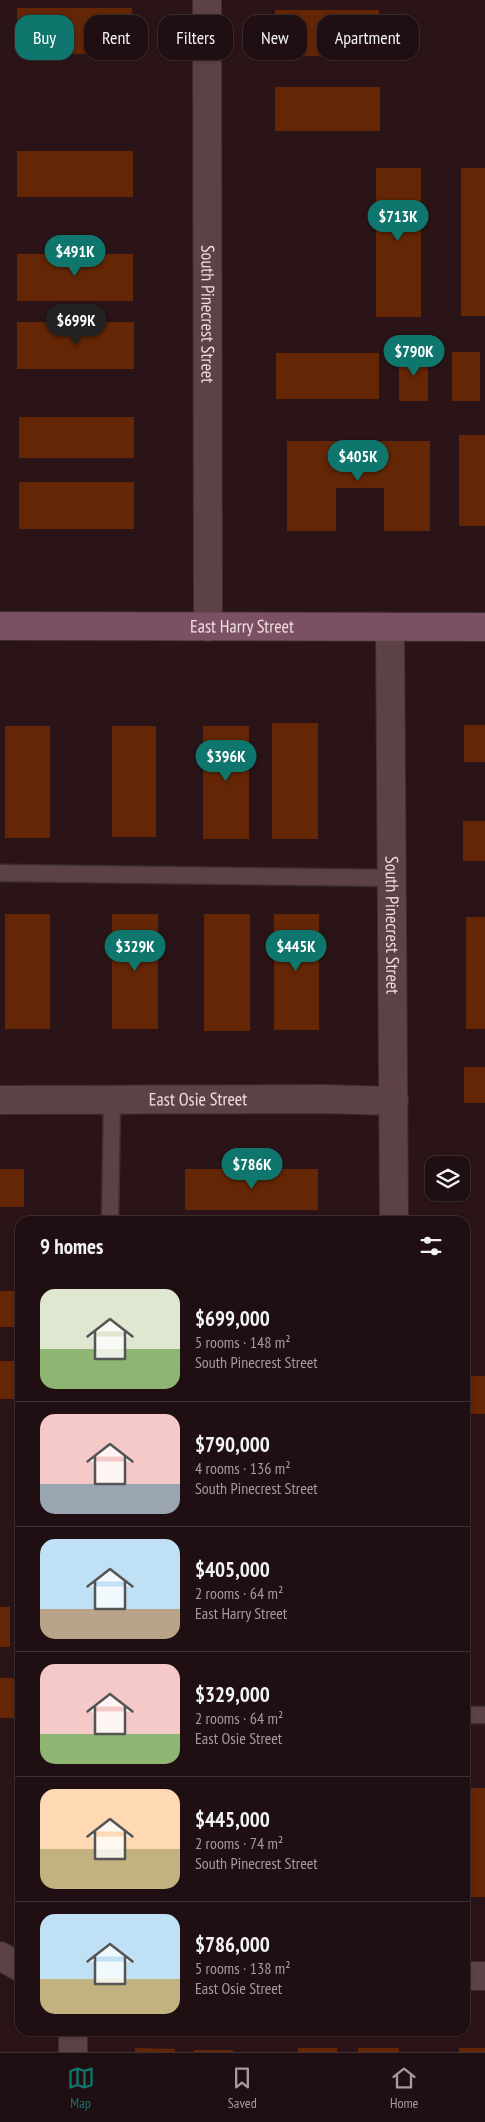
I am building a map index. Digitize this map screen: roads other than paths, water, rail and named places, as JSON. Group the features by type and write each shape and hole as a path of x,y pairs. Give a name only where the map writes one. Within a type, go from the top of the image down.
{"main road":[{"name":"East Harry Street","path":"0,626 485,626"}],"street":[{"name":"South Pinecrest Street","path":"207,0 208,627"},
{"name":"South Pinecrest Street","path":"390,627 394,1216"},
{"name":"East Osie Street","path":"0,1100 324,1098 394,1101"},
{"path":"0,1956 15,1964"},
{"path":"470,1976 485,1976"},
{"path":"73,2036 73,2052"}],"lane":[{"path":"0,873 392,878"},
{"path":"110,1216 112,1100"},
{"path":"470,1715 485,1715"}]}
